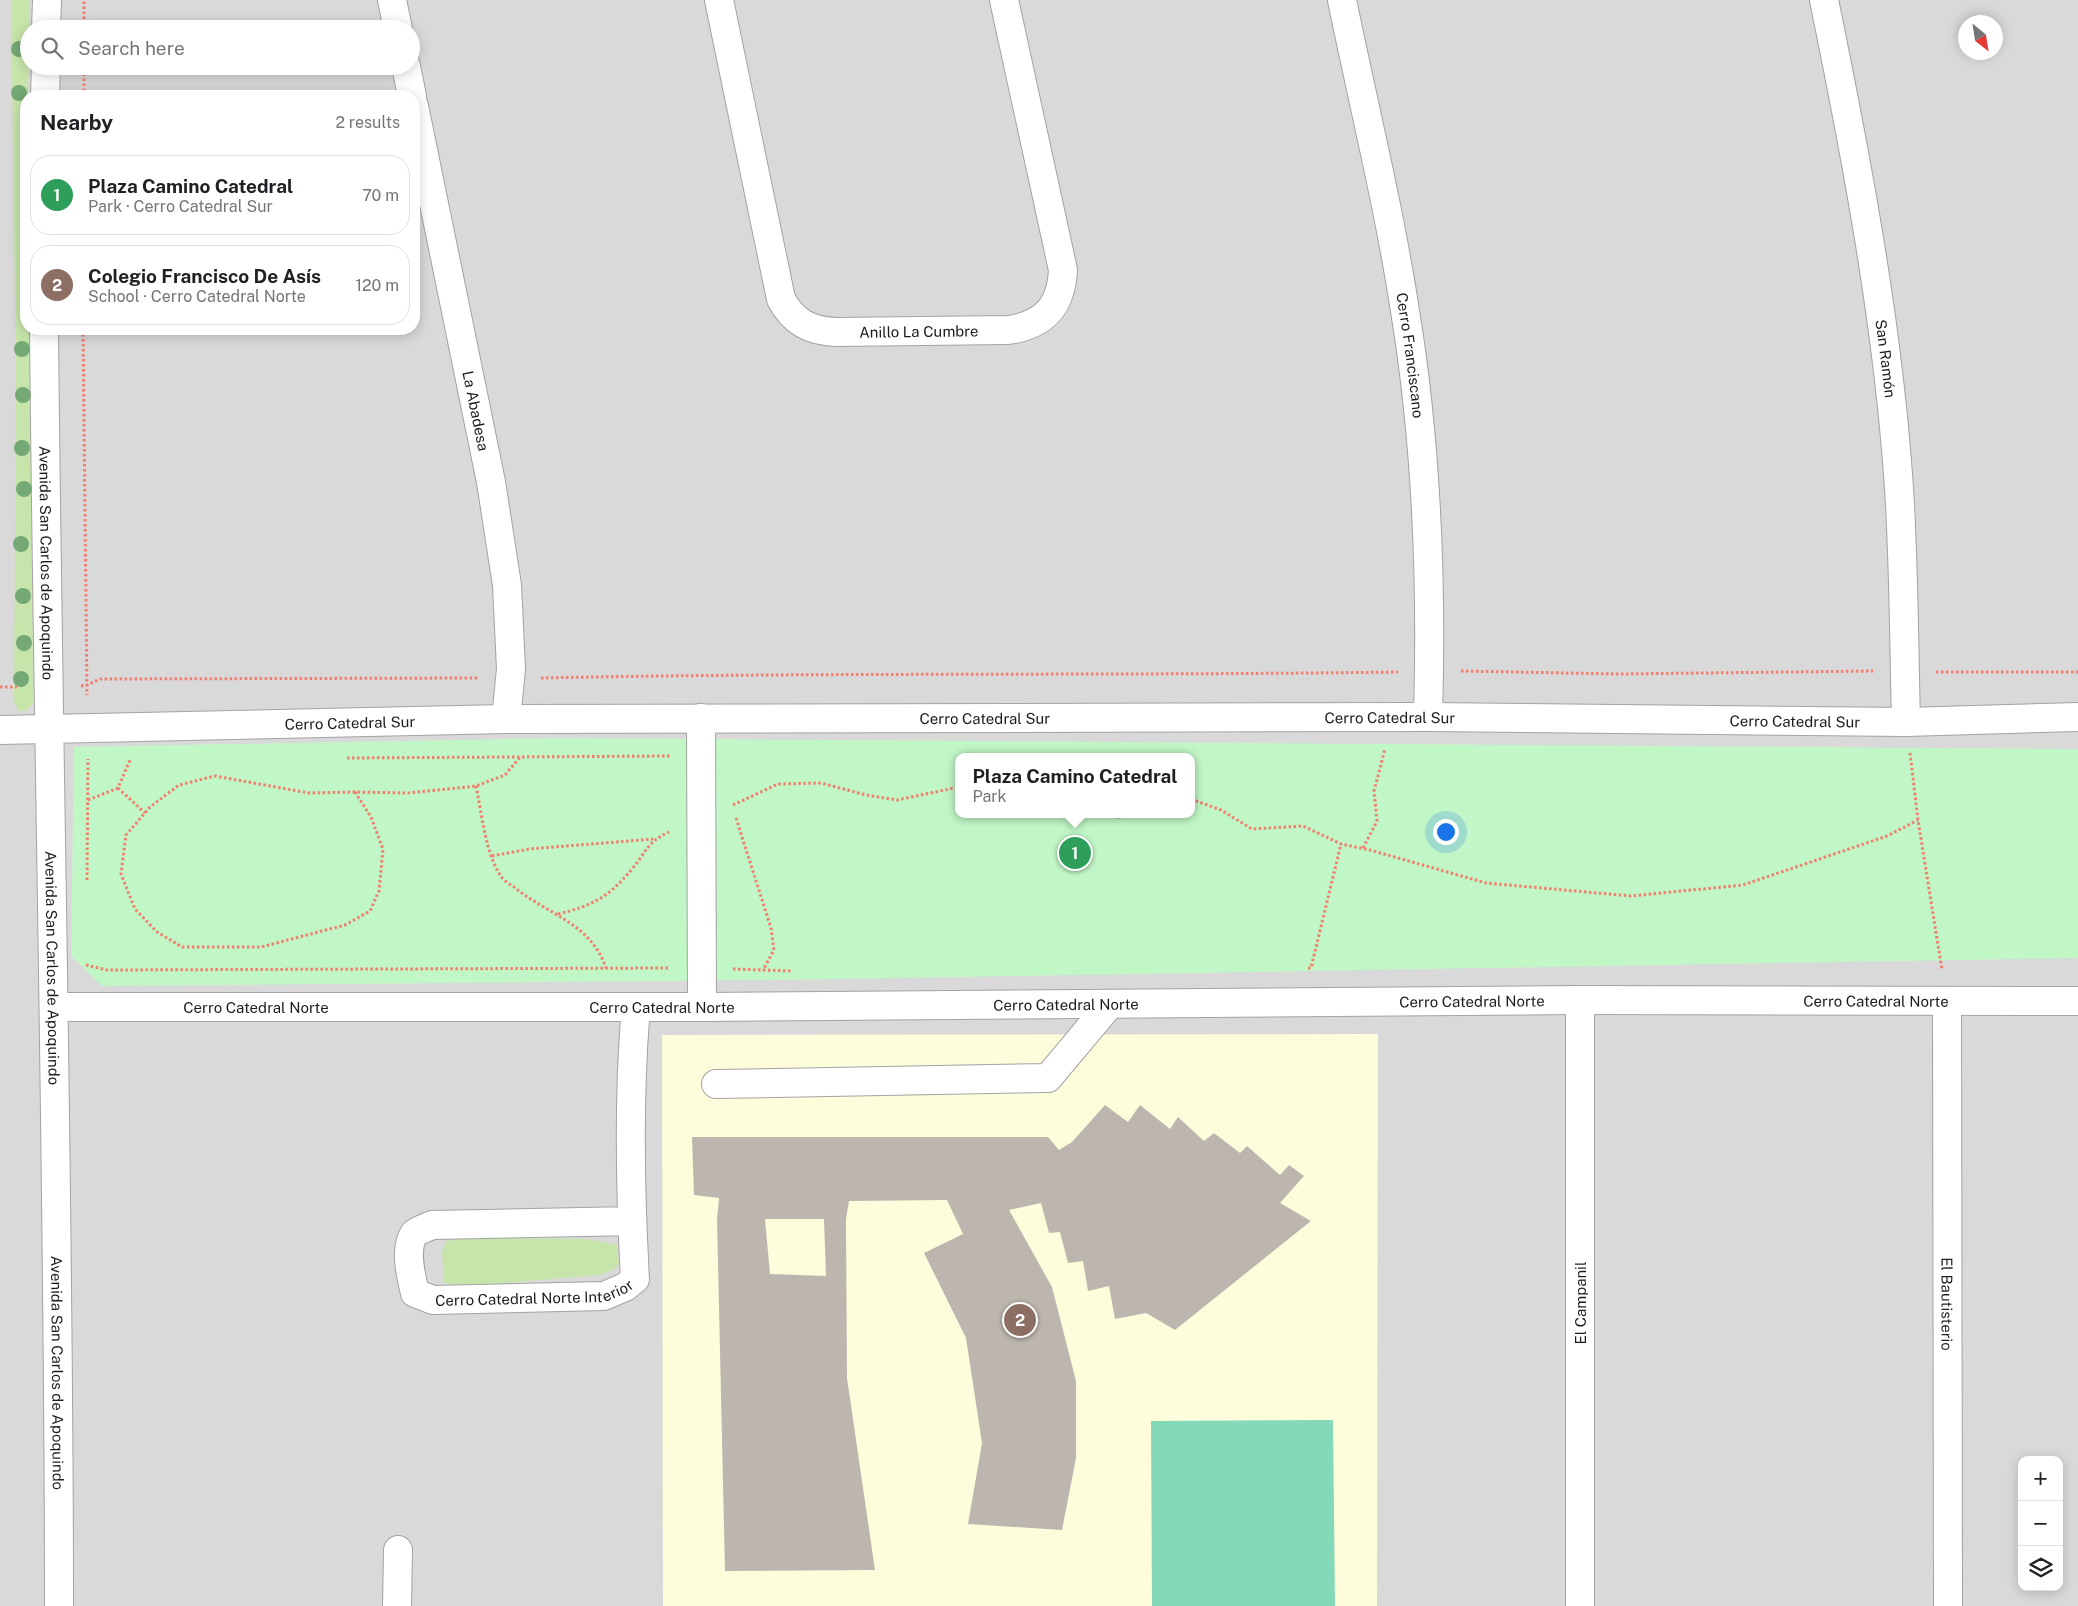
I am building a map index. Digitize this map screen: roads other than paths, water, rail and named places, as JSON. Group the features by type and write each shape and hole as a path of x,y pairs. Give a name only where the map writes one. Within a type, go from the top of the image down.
{"street":[{"path":"46,20 47,0"},
{"path":"392,0 396,20"},
{"name":"Anillo La Cumbre","path":"719,0 781,299 787,310 809,328 836,332 1008,330 1022,328 1036,322 1048,312 1057,300 1062,285 1063,270 1004,0"},
{"name":"Cerro Franciscano","path":"1342,0 1408,329 1419,415 1431,626 1428,717"},
{"name":"San Ramón","path":"1824,0 1853,144 1889,379 1899,489 1906,722"},
{"path":"45,90 46,75"},
{"path":"408,75 411,90"},
{"name":"La Abadesa","path":"420,135 491,482 507,585 510,678 506,719"},
{"name":"Avenida San Carlos de Apoquindo","path":"44,335 47,728 54,1007 59,1606"},
{"name":"Cerro Catedral Sur","path":"0,730 506,719 1428,717 1906,722 2078,717"},
{"path":"701,718 702,1007"},
{"name":"Cerro Catedral Norte","path":"54,1007 702,1007 1580,1000 2078,1001"},
{"name":"El Campanil","path":"1580,1000 1580,1606"},
{"name":"El Bautisterio","path":"1947,1002 1948,1606"},
{"path":"716,1084 1048,1078 1110,1004"},
{"name":"Cerro Catedral Norte Interior","path":"632,1221 432,1225 415,1233 409,1245 411,1278 415,1293 433,1300 604,1296 625,1287 635,1279 632,1221 632,1050 636,1007"},
{"path":"397,1606 398,1550"}],"place":[{"name":"Plaza Camino Catedral","path":"1075,853"},
{"name":"Colegio Francisco De Asís","path":"1020,1320"}]}
